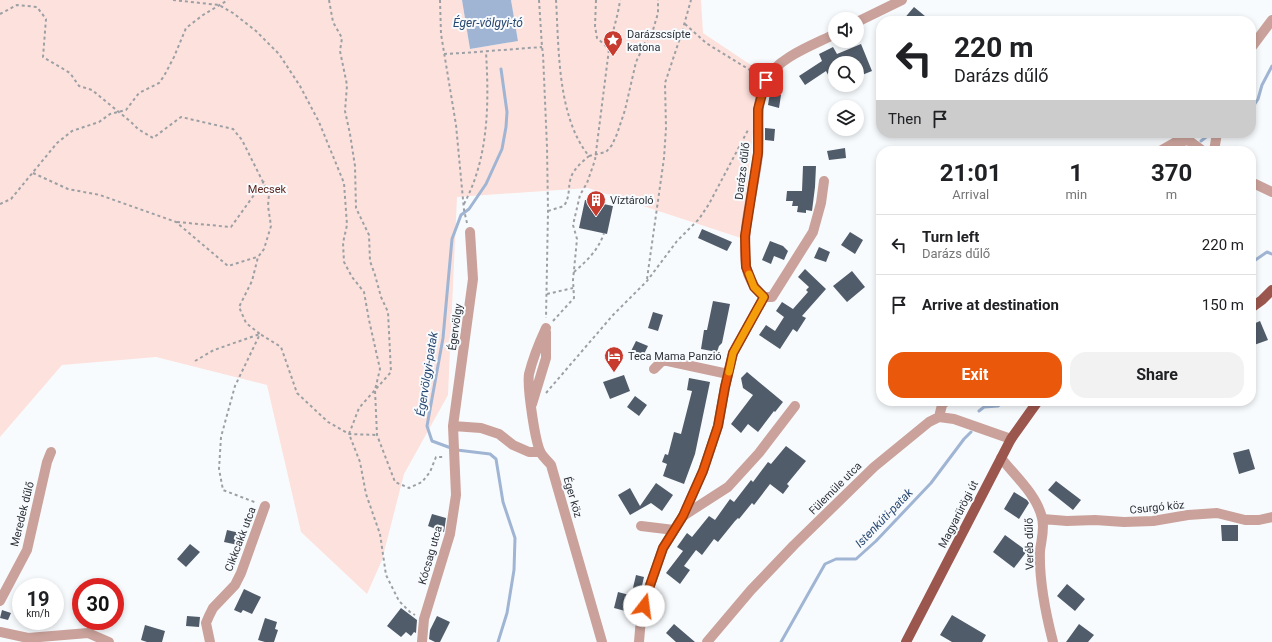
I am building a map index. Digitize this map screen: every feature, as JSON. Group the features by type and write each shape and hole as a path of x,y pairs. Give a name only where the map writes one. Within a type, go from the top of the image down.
{"main road":[{"path":"1256,304 1272,290"},
{"name":"Magyarürögi út","path":"906,642 1011,439 1034,406"}],"street":[{"path":"864,19 902,0"},
{"path":"1256,41 1272,20"},
{"name":"Darázs dűlő","path":"764,297 754,287 746,267 745,236 758,153 758,109 760,100 766,80 776,66 828,38"},
{"path":"1169,146 1174,143 1188,140 1196,146"},
{"path":"639,642 641,618 647,594 663,548 683,516 703,471 718,426 733,353 764,297 772,296 813,232 821,203 824,181"},
{"path":"1256,184 1272,192"},
{"name":"Égervölgy","path":"453,426 474,279 470,232"},
{"path":"453,426 481,428 499,434 513,445 524,450 529,452 540,452 528,388 529,375 537,347 546,328"},
{"path":"654,369 663,360 728,374"},
{"path":"683,516 728,487 759,453 794,406"},
{"path":"942,406 939,417 954,419 1011,439"},
{"name":"Fülemüle utca","path":"707,642 762,579 874,467 929,422 939,417"},
{"name":"Kócsag utca","path":"422,642 424,619 450,534 456,494 453,426"},
{"name":"Meredek dűlő","path":"0,601 27,550 47,462 51,452"},
{"name":"Éger köz","path":"540,452 551,465 602,642"},
{"name":"Veréb dűlő","path":"1001,458 1032,497 1043,519 1040,552 1041,574 1053,642"},
{"name":"Cikkcakk utca","path":"210,642 206,623 213,608 235,585 241,573 265,506"},
{"name":"Csurgó köz","path":"1043,519 1124,522 1153,521 1217,513 1245,520 1259,520 1272,517"},
{"path":"641,526 674,530"},
{"path":"0,632 28,638 88,633 109,642"}],"path":[{"path":"173,0 199,1 219,5 233,13 256,31 279,54 300,86 320,122 344,183 346,225 343,243 344,262 352,277 364,292 380,370 375,390 377,435 395,482 409,488 422,482 430,472 436,457 454,452"},
{"path":"0,204 11,199 57,143 72,131 98,122 110,114 126,110 139,93 159,83 174,57 186,28 228,0"},
{"path":"330,0 333,22 342,38 340,51 348,85 345,111 355,166 356,208 368,235 370,261 381,297 388,312 391,372 359,408 349,434 360,462 366,494 380,534 386,575 399,601 410,612 424,619"},
{"path":"440,0 441,34 456,125 465,217"},
{"path":"539,0 544,62 548,211 546,328"},
{"path":"556,0 560,75 569,116 580,145 589,156"},
{"path":"596,0 595,26 597,38 609,49"},
{"path":"546,328 574,298 573,288 577,239 573,225 580,195 588,183 596,154 611,34 618,16 620,0"},
{"path":"548,211 564,206 568,198 572,173 589,156 606,152 612,145 625,110 636,62 655,24 658,13 658,0"},
{"path":"647,282 664,158 666,128 664,83 685,24 691,0"},
{"path":"0,14 17,5 37,7 46,19 43,57 70,73 79,86 92,90 138,129 153,138 181,117 233,129 242,140 270,194 268,206 271,226 264,249 258,257 252,281 239,307 246,323 281,347 297,393 328,422 349,434 377,435"},
{"path":"685,24 706,43 751,70"},
{"path":"444,54 542,47"},
{"path":"463,205 482,155 488,84 486,52"},
{"path":"563,373 613,315 647,282 677,241 699,219 709,204 743,139"},
{"path":"32,173 68,189 100,195 176,222 231,227 264,181"},
{"path":"176,222 228,266 258,257"},
{"path":"574,273 588,260 601,242 604,233"},
{"path":"547,294 573,288"},
{"path":"195,361 214,350 260,334"},
{"path":"260,334 235,386 221,437 219,470 223,490 265,506"}],"green space":[{"name":"Mecsek","path":"0,0 462,0 470,49 518,41 511,0 701,0 703,33 760,71 741,238 588,188 457,197 448,395 404,474 382,560 367,594 301,532 267,385 156,357 62,365 0,437"}],"water":[{"name":"Éger-völgyi-tó","path":"462,0 511,0 518,41 470,49"}],"building":[{"path":"914,7 925,16 906,16"},
{"path":"834,48 837,54 851,48 863,48 872,71 864,74 864,56 828,56 828,75 826,71 805,85 799,76 822,61 819,54"},
{"path":"770,93 781,95 779,108 768,105"},
{"path":"765,128 775,129 774,141 765,140"},
{"path":"845,148 846,158 829,160 827,151"},
{"path":"803,166 816,166 812,211 806,210 806,213 797,212 798,206 792,206 793,201 786,201 787,191 802,191"},
{"name":"Víztároló","path":"585,200 613,206 607,234 579,228"},
{"path":"702,229 732,242 727,251 698,238"},
{"path":"850,232 863,240 855,254 841,245"},
{"path":"770,241 783,246 788,251 784,260 774,256 771,264 762,260"},
{"path":"819,247 830,252 826,262 814,258"},
{"path":"805,269 826,289 802,316 806,318 797,332 793,329 780,349 759,335 766,325 775,331 784,317 776,311 782,302 793,309 808,292 806,290 809,287 798,277"},
{"path":"852,271 865,287 847,302 833,286"},
{"path":"713,301 730,304 722,343 717,352 701,349 704,330 707,330"},
{"path":"653,312 663,315 658,331 648,328"},
{"path":"1260,321 1268,340 1256,344 1256,323"},
{"path":"636,341 648,346 643,356 631,351"},
{"path":"747,372 783,402 758,432 748,424 741,433 731,424 753,395 743,388 741,378"},
{"path":"624,375 630,391 610,399 603,382"},
{"path":"689,378 710,382 695,454 684,484 663,476 667,464 662,462 665,454 668,455 674,432 681,434 692,391 687,390"},
{"path":"635,396 647,405 639,416 627,407"},
{"path":"786,446 806,461 787,484 789,486 783,494 770,484 754,505 752,503 718,542 714,539 702,555 696,550 684,566 690,570 680,584 666,573 683,551 677,547 687,533 692,537 709,516 715,520 730,499 734,502 751,480 753,482 768,462 771,464"},
{"path":"1249,449 1255,469 1239,474 1233,453"},
{"path":"1056,481 1081,500 1073,510 1048,490"},
{"path":"656,483 673,495 662,511 651,503 630,515 618,495 630,488 640,506"},
{"path":"1014,492 1027,500 1029,503 1019,519 1004,509"},
{"path":"432,514 446,518 444,532 428,526"},
{"path":"1221,525 1238,525 1238,541 1222,541"},
{"path":"227,530 240,533 238,545 224,542"},
{"path":"1005,535 1027,551 1014,568 993,552"},
{"path":"190,544 200,552 186,567 177,559"},
{"path":"636,575 644,577 640,594 632,592"},
{"path":"1067,584 1085,599 1075,611 1057,596"},
{"path":"244,589 261,597 252,614 243,610 241,613 234,610"},
{"path":"618,592 637,597 633,613 614,608"},
{"path":"401,608 417,620 416,633 414,632 411,636 406,632 401,637 387,626"},
{"path":"2,610 11,613 8,620 0,618"},
{"path":"952,615 986,635 982,642 952,642 940,635"},
{"path":"187,616 200,617 199,627 186,626"},
{"path":"437,616 450,622 440,642 435,642 429,639 430,630"},
{"path":"265,618 277,622 275,629 278,630 274,642 258,640"},
{"path":"674,624 695,642 676,642 666,633"},
{"path":"1079,624 1094,635 1088,642 1066,642"},
{"path":"145,625 165,631 162,642 147,642 141,640"}],"waterway":[{"path":"1256,102 1262,85 1272,66"},
{"name":"Égervölgyi-patak","path":"451,448 432,441 427,426 443,338 452,239 461,215 469,209 486,184 502,149 507,112 501,69"},
{"path":"1201,141 1205,138"},
{"name":"Istenkúti-patak","path":"1256,260 1267,252 1272,254"},
{"name":"Istenkúti-patak","path":"979,411 984,407 998,406"},
{"name":"Istenkúti-patak","path":"781,642 825,564 836,559 856,559 876,541 931,483 971,432"},
{"name":"Égervölgyi-patak","path":"457,450 490,454 496,459 503,502 515,538 514,570 507,613 498,642"}],"slow traffic":[{"path":"729,372 733,353 764,297 754,287 749,274"}],"place":[{"name":"Darázscsípte katona","path":"613,57"},
{"name":"Víztároló","path":"596,217"},
{"name":"Teca Mama Panzió","path":"614,373"}],"route":[{"path":"644,606 663,548 683,516 703,471 718,426 733,353 764,297 754,287 746,267 745,236 758,153 758,109 766,80"}]}
